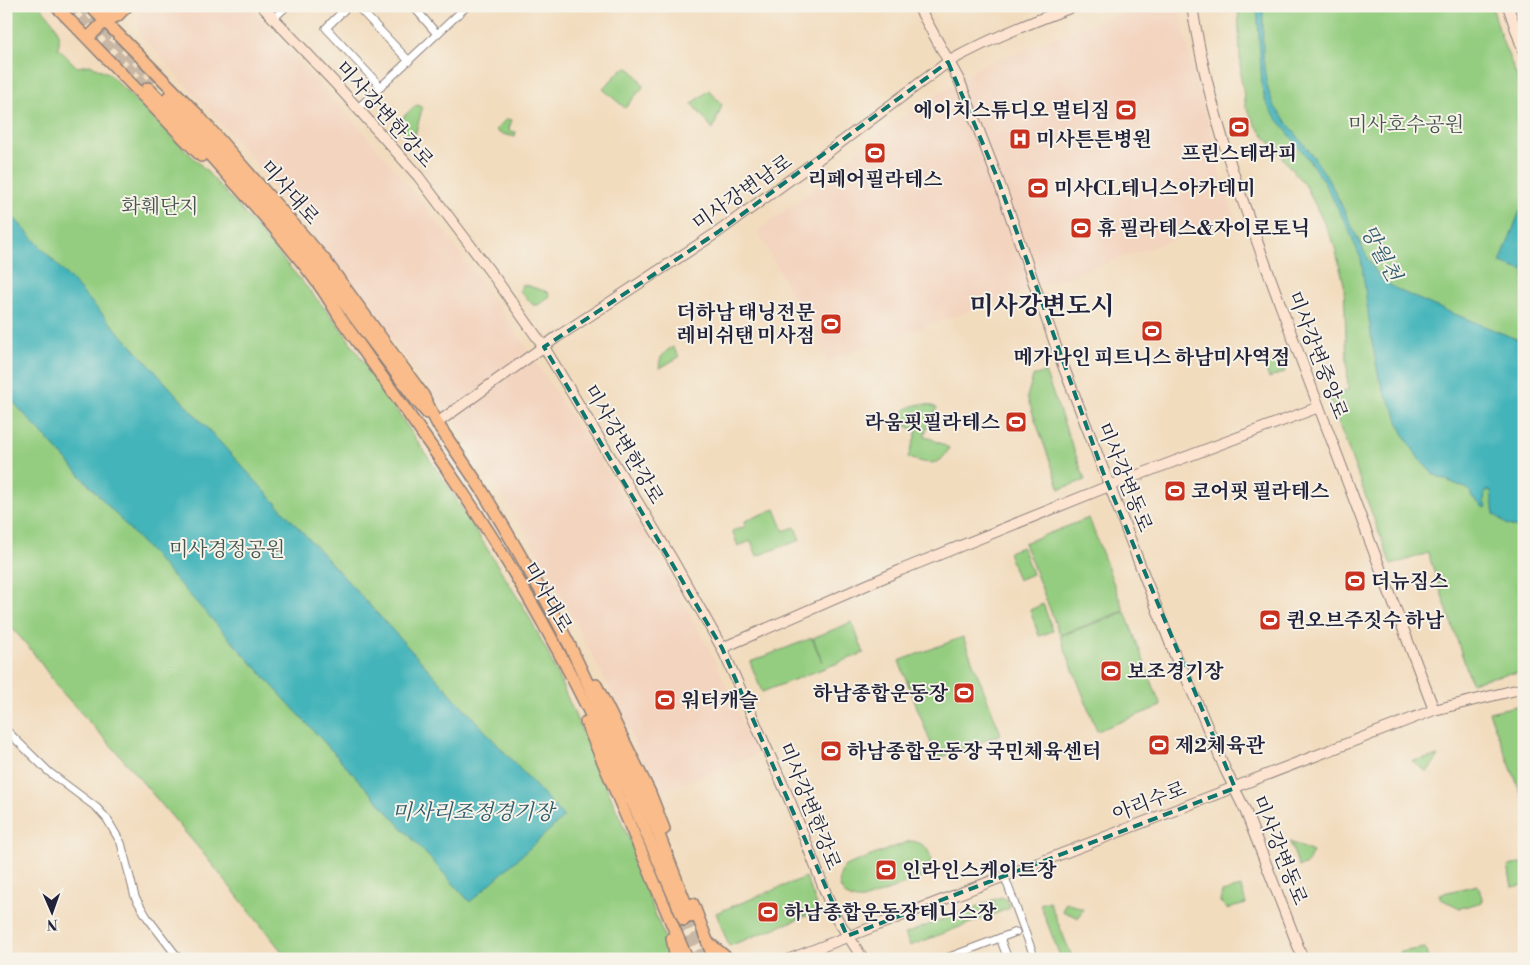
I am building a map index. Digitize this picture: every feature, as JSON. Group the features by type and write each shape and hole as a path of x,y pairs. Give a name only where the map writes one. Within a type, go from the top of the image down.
{"main road":[{"name":"미사대로","path":"56,6 88,38 152,87 196,114 326,261 415,384 437,423 504,527 570,646 584,662 612,714 650,793 691,917"},
{"name":"미사대로","path":"90,6 105,21 214,170 339,316 423,432 473,508 558,650 639,817 691,917"},
{"path":"88,38 105,21 114,6"},
{"path":"105,21 117,16 127,6"},
{"name":"미사강변한강로","path":"262,6 358,108 427,187 544,347 668,551 722,648 790,801 834,914 863,959"},
{"name":"미사강변동로","path":"918,6 960,82 997,177 1059,355 1176,658 1235,788 1278,890 1303,959"},
{"name":"미사강변남로","path":"437,423 544,347 718,232 948,62 1020,27 1075,6"},
{"name":"미사강변중앙로","path":"1192,6 1198,47 1226,156 1319,408 1434,710"},
{"path":"1508,6 1524,53"},
{"path":"722,648 901,570 1109,486 1319,408"},
{"path":"558,650 575,696 687,959"},
{"name":"아리수로","path":"790,959 1434,710 1524,688"},
{"path":"672,924 688,925 692,922 691,917"},
{"path":"691,917 708,942 714,959"},
{"path":"672,924 676,959"},
{"path":"708,942 728,959"}],"street":[{"path":"274,18 287,6"},
{"path":"348,6 326,28 381,87"},
{"path":"357,6 409,61"},
{"path":"413,6 437,34"},
{"path":"358,108 467,6"},
{"path":"6,730 49,772 96,808 107,819 121,844 131,884 138,901 179,959"},
{"path":"1004,875 1035,959"},
{"path":"944,959 963,955 1016,932"},
{"path":"1000,938 1008,959"}],"highlighted area":[{"path":"948,62 997,177 1103,472 1235,788 847,936 722,648 544,347 718,232"}],"shaded area":[{"path":"147,6 248,6 366,135 416,195 516,332 626,501 708,647 757,754 657,794 614,696 538,552 457,424 247,152 143,38 137,26 139,15"},
{"path":"1138,6 1179,6 1187,46 1217,153 1219,172 1235,218 827,361 758,231 818,186 876,135 983,65"}],"green space":[{"name":"미사경정공원","path":"6,6 40,6 55,25 59,35 58,48 77,67 90,65 108,73 200,164 338,324 453,494 526,611 547,651 634,850 637,868 670,951 670,959 288,959 202,852 116,751 60,690 32,651 6,621"},
{"name":"미사호수공원","path":"1238,6 1492,6 1502,40 1524,94 1524,672 1471,682 1428,553 1391,565 1329,397 1348,390 1344,284 1334,244 1307,188 1257,127 1246,107 1241,79"},
{"path":"627,68 637,76 643,87 625,108 603,89 622,69"},
{"path":"709,90 722,105 713,129 692,104"},
{"path":"416,105 422,109 414,139 404,135 401,124 404,116"},
{"path":"506,119 512,120 509,128 510,131 516,132 515,137 499,133 496,130"},
{"path":"522,284 548,292 550,296 538,305 533,305 520,291"},
{"path":"673,347 679,357 660,368 662,356"},
{"path":"1280,359 1285,372 1269,378 1264,365"},
{"path":"1045,372 1085,480 1060,489 1027,397 1033,376"},
{"path":"921,404 937,408 924,435 949,448 945,455 937,462 927,463 908,458 917,431 898,422 901,414 906,409"},
{"path":"775,509 784,531 795,527 800,540 757,556 751,541 738,546 732,531 746,526 745,521"},
{"name":"보조경기장","path":"1089,518 1124,611 1060,635 1024,543"},
{"path":"1022,547 1032,574 1018,580 1008,552"},
{"path":"1043,604 1053,631 1039,636 1030,610"},
{"name":"보조경기장","path":"1125,612 1161,706 1097,731 1060,636"},
{"path":"852,622 864,653 762,692 750,662 812,638 822,662 813,638"},
{"path":"963,637 1001,734 937,759 899,661"},
{"path":"1516,706 1524,707 1524,801 1489,712"},
{"path":"1439,756 1427,772 1412,761"},
{"name":"인라인스케이트장","path":"910,841 922,845 929,853 931,864 926,876 863,900 850,898 845,894 840,884 840,878 845,866"},
{"path":"1290,842 1313,852 1307,864 1299,867"},
{"path":"1524,863 1524,885 1512,887 1508,866"},
{"name":"하남종합운동장테니스장","path":"806,877 819,911 729,946 716,913"},
{"path":"1478,885 1483,902 1460,908 1441,899 1439,894"},
{"path":"1241,887 1246,904 1227,909 1220,902 1222,892"},
{"path":"1001,897 1006,899 1010,908 910,946 905,934"},
{"path":"1049,901 1073,959 1061,959 1040,904"},
{"path":"1066,902 1083,909 1079,918 1062,911"},
{"path":"1425,948 1428,959 1401,957 1400,952"}],"water":[{"path":"1257,6 1263,6 1265,71 1270,96 1275,107 1329,180 1368,259 1381,279 1398,290 1432,305 1524,342 1524,531 1506,524 1494,514 1491,491 1487,490 1485,492 1484,502 1486,507 1484,508 1471,496 1471,492 1468,489 1432,473 1419,459 1405,437 1379,378 1372,342 1361,259 1348,228 1324,182 1271,111 1265,100 1262,86"},
{"path":"1524,200 1524,271 1500,263"},
{"name":"미사리조정경기장","path":"6,209 564,817 470,902 6,394"}],"tunnel":[{"path":"69,6 148,88"},
{"path":"81,6 155,82"},
{"path":"691,917 706,959"},
{"path":"684,920 697,959"}],"place":[{"name":"에이치스튜디오 멀티짐","path":"1126,110"},
{"name":"프린스테라피","path":"1239,127"},
{"name":"미사튼튼병원","path":"1020,139"},
{"name":"리페어필라테스","path":"875,153"},
{"name":"미사CL테니스아카데미","path":"1038,188"},
{"name":"휴 필라테스&자이로토닉","path":"1081,228"},
{"name":"더하남 태닝전문 레비쉬탠 미사점","path":"831,324"},
{"name":"메가나인 피트니스 하남미사역점","path":"1152,331"},
{"name":"라움핏필라테스","path":"1016,422"},
{"name":"코어핏 필라테스","path":"1175,491"},
{"name":"더뉴짐스","path":"1355,581"},
{"name":"퀸오브주짓수 하남","path":"1270,620"},
{"name":"보조경기장","path":"1111,671"},
{"name":"하남종합운동장","path":"964,693"},
{"name":"워터캐슬","path":"665,700"},
{"name":"제2체육관","path":"1159,745"},
{"name":"하남종합운동장 국민체육센터","path":"831,751"},
{"name":"인라인스케이트장","path":"886,870"},
{"name":"하남종합운동장테니스장","path":"768,912"}],"district":[{"name":"미사강변도시","path":"1042,305"}],"park label":[{"name":"화훼단지","path":"160,206"}],"water label":[{"name":"망월천","path":"1381,253"}]}
